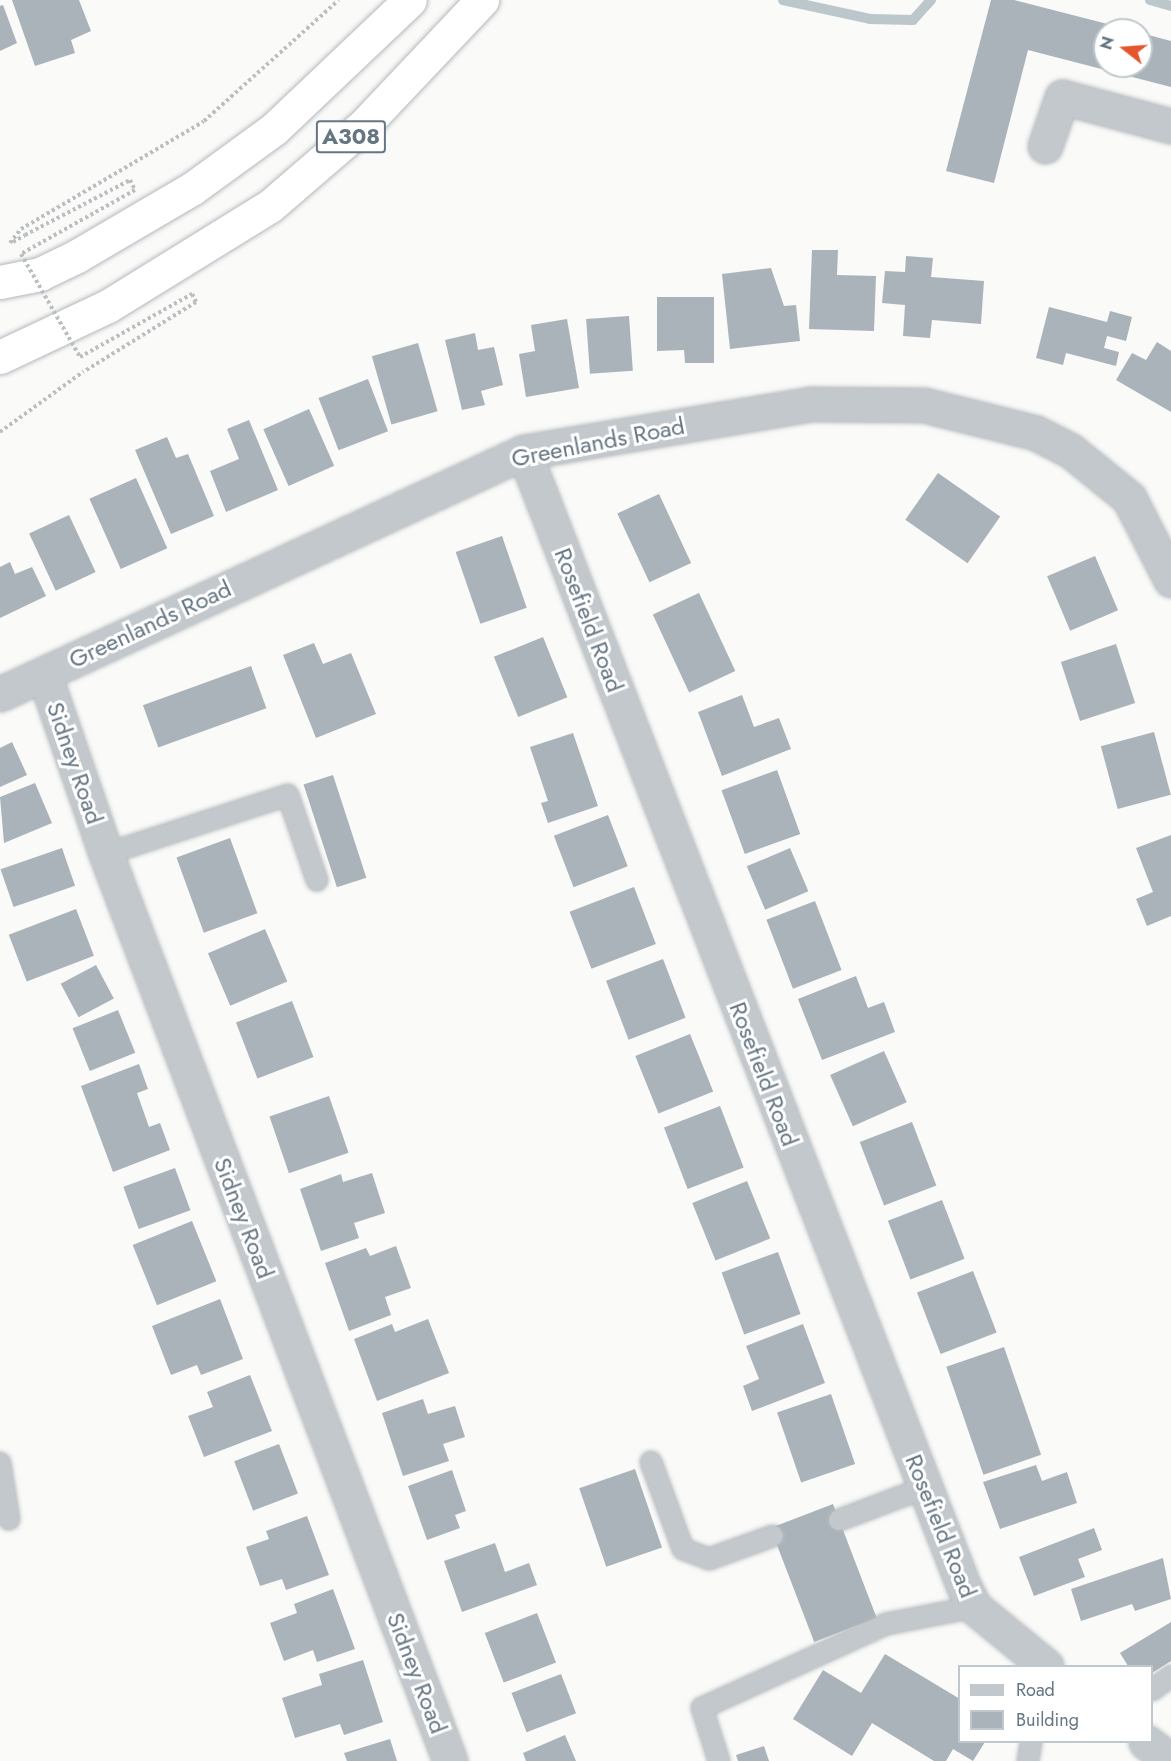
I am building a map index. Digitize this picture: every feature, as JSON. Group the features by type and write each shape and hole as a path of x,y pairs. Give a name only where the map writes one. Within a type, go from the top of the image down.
{"highway":[{"name":"A308","path":"0,282 40,274 77,256 194,188 274,129 410,0"},
{"name":"A308","path":"0,357 108,306 270,206 362,127 482,0"}],"street":[{"path":"1045,146 1062,97 1171,126"},
{"name":"Greenlands Road","path":"0,694 524,452 811,404 924,405 1036,433 1071,451 1129,498 1171,580"},
{"name":"Rosefield Road","path":"524,452 924,1488 974,1607 1045,1665"},
{"name":"Sidney Road","path":"44,674 106,854 450,1761"},
{"path":"1147,1743 1171,1761"}],"lane":[{"path":"106,854 288,795 317,880"},
{"path":"0,1462 9,1519"},
{"path":"651,1462 683,1549 709,1559 773,1536"},
{"path":"839,1520 924,1488"},
{"path":"719,1761 702,1708 886,1624 974,1607"},
{"path":"1153,1689 1171,1676"},
{"path":"1028,1761 1031,1743"}],"path":[{"path":"10,243 21,229 204,121 339,0"},
{"path":"0,245 10,243 130,180 135,189 21,254 80,357 192,294 196,302 83,372 0,432"}],"building":[{"path":"12,0 79,0 91,31 71,40 75,53 35,66"},
{"path":"991,0 1014,0 1093,20 1093,67 1028,50 994,183 946,171"},
{"path":"3,5 17,43 0,51 0,6"},
{"path":"1153,36 1171,41 1171,87 1136,78 1153,78"},
{"path":"812,250 838,250 837,275 876,276 874,331 809,329"},
{"path":"906,256 933,258 931,277 984,281 981,324 932,320 930,338 903,336 905,305 882,303 885,271 905,272"},
{"path":"771,268 784,306 796,305 800,341 730,349 722,274"},
{"path":"657,297 714,297 714,363 685,363 684,350 657,351"},
{"path":"1049,307 1107,322 1110,311 1132,317 1126,341 1107,336 1104,348 1119,352 1116,366 1066,353 1063,365 1036,358"},
{"path":"629,316 633,371 590,374 586,319"},
{"path":"567,319 579,388 526,397 519,354 535,351 531,325"},
{"path":"475,333 478,350 494,347 503,385 481,391 485,405 462,410 445,340"},
{"path":"1157,342 1171,351 1171,412 1116,380 1132,353 1146,360"},
{"path":"418,343 438,411 391,424 372,356"},
{"path":"368,379 388,431 339,450 319,398"},
{"path":"309,409 334,466 289,486 263,429"},
{"path":"249,420 278,490 226,512 210,471 239,459 227,429"},
{"path":"167,437 176,458 188,454 214,516 171,534 135,450"},
{"path":"938,473 1000,517 968,563 905,520"},
{"path":"136,478 167,548 121,569 89,499"},
{"path":"659,494 691,563 649,582 617,513"},
{"path":"69,515 96,572 56,591 29,534"},
{"path":"502,536 527,608 480,624 456,552"},
{"path":"1095,556 1118,610 1070,631 1047,576"},
{"path":"10,562 15,574 32,567 46,596 0,618 0,567"},
{"path":"699,593 735,671 689,692 653,615"},
{"path":"543,637 567,697 518,717 494,657"},
{"path":"314,643 323,664 351,653 376,714 316,738 283,655"},
{"path":"1116,644 1135,703 1080,721 1061,662"},
{"path":"251,666 266,708 158,748 143,705"},
{"path":"742,695 754,727 779,718 791,749 722,776 698,712"},
{"path":"1154,732 1171,795 1118,809 1101,746"},
{"path":"573,733 598,806 548,823 541,803 548,801 530,747"},
{"path":"12,742 27,775 0,787 0,748"},
{"path":"777,770 800,834 745,854 722,790"},
{"path":"333,775 366,878 337,887 304,785"},
{"path":"35,783 52,823 4,843 0,797"},
{"path":"608,815 628,866 574,887 554,836"},
{"path":"1171,835 1171,916 1147,926 1136,899 1153,892 1136,848"},
{"path":"230,838 257,913 204,933 176,857"},
{"path":"62,848 75,886 14,907 1,869"},
{"path":"790,848 808,891 765,910 747,866"},
{"path":"634,887 656,944 591,969 570,912"},
{"path":"815,901 842,970 793,989 766,920"},
{"path":"76,909 94,956 27,981 9,935"},
{"path":"265,929 287,981 230,1006 208,953"},
{"path":"663,959 686,1018 629,1040 606,981"},
{"path":"96,965 114,999 79,1017 61,984"},
{"path":"856,976 868,1008 884,1002 895,1032 822,1060 798,999"},
{"path":"292,1001 314,1057 257,1079 236,1023"},
{"path":"118,1010 135,1053 90,1071 73,1028"},
{"path":"690,1034 713,1091 659,1114 635,1056"},
{"path":"884,1051 907,1102 853,1126 830,1075"},
{"path":"139,1064 148,1089 137,1093 149,1127 160,1123 170,1150 113,1172 81,1086"},
{"path":"329,1096 349,1153 289,1173 269,1117"},
{"path":"720,1106 744,1168 688,1189 664,1128"},
{"path":"912,1122 936,1185 884,1206 860,1142"},
{"path":"175,1168 190,1210 139,1229 123,1187"},
{"path":"372,1173 385,1213 354,1223 359,1238 321,1251 300,1189 341,1174 343,1182"},
{"path":"747,1181 770,1238 716,1261 692,1203"},
{"path":"942,1200 965,1259 910,1280 888,1221"},
{"path":"192,1221 216,1281 157,1305 133,1245"},
{"path":"396,1246 411,1288 385,1297 391,1315 349,1331 325,1263 366,1248 370,1256"},
{"path":"778,1252 801,1314 744,1335 722,1273"},
{"path":"973,1271 997,1333 941,1354 917,1293"},
{"path":"220,1299 243,1359 201,1375 197,1365 171,1375 152,1326"},
{"path":"428,1319 449,1373 377,1401 354,1339 392,1324 395,1332"},
{"path":"803,1324 825,1383 752,1411 743,1386 759,1379 746,1346"},
{"path":"1004,1347 1041,1455 983,1475 946,1367"},
{"path":"250,1375 272,1431 204,1457 188,1416 213,1407 207,1392"},
{"path":"831,1394 855,1464 801,1483 777,1413"},
{"path":"423,1399 428,1414 455,1406 465,1437 443,1444 449,1461 403,1476 382,1413"},
{"path":"279,1444 298,1493 253,1511 234,1461"},
{"path":"1036,1465 1042,1481 1067,1472 1077,1503 1000,1529 983,1482"},
{"path":"635,1469 662,1547 606,1567 579,1488"},
{"path":"452,1470 466,1511 455,1515 460,1528 427,1540 408,1486"},
{"path":"833,1504 877,1618 814,1642 770,1528"},
{"path":"307,1516 329,1575 286,1590 282,1579 260,1586 246,1547 269,1539 266,1531"},
{"path":"1094,1528 1102,1550 1078,1559 1085,1577 1034,1596 1019,1557"},
{"path":"495,1543 505,1572 529,1563 537,1585 462,1612 444,1561"},
{"path":"1163,1558 1171,1599 1135,1611 1132,1604 1081,1621 1071,1589"},
{"path":"333,1589 355,1649 317,1662 313,1650 284,1661 270,1623 297,1613 294,1604"},
{"path":"537,1613 556,1662 504,1683 485,1633"},
{"path":"1171,1622 1171,1661 1153,1672 1153,1665 1127,1665 1120,1653"},
{"path":"885,1654 958,1698 958,1743 984,1743 973,1761 953,1749 946,1761 934,1761 872,1723 852,1756 793,1719 823,1670 861,1693"},
{"path":"363,1660 383,1722 344,1735 340,1724 295,1738 282,1698 322,1685 319,1674"},
{"path":"561,1674 576,1713 527,1732 512,1693"},
{"path":"565,1735 576,1761 526,1761 523,1753"},
{"path":"390,1739 397,1761 347,1761 344,1753"},
{"path":"764,1746 769,1761 738,1761 736,1755"}],"waterway":[{"path":"783,0 870,19 913,20 931,0"},
{"path":"1150,0 1171,6"}]}
